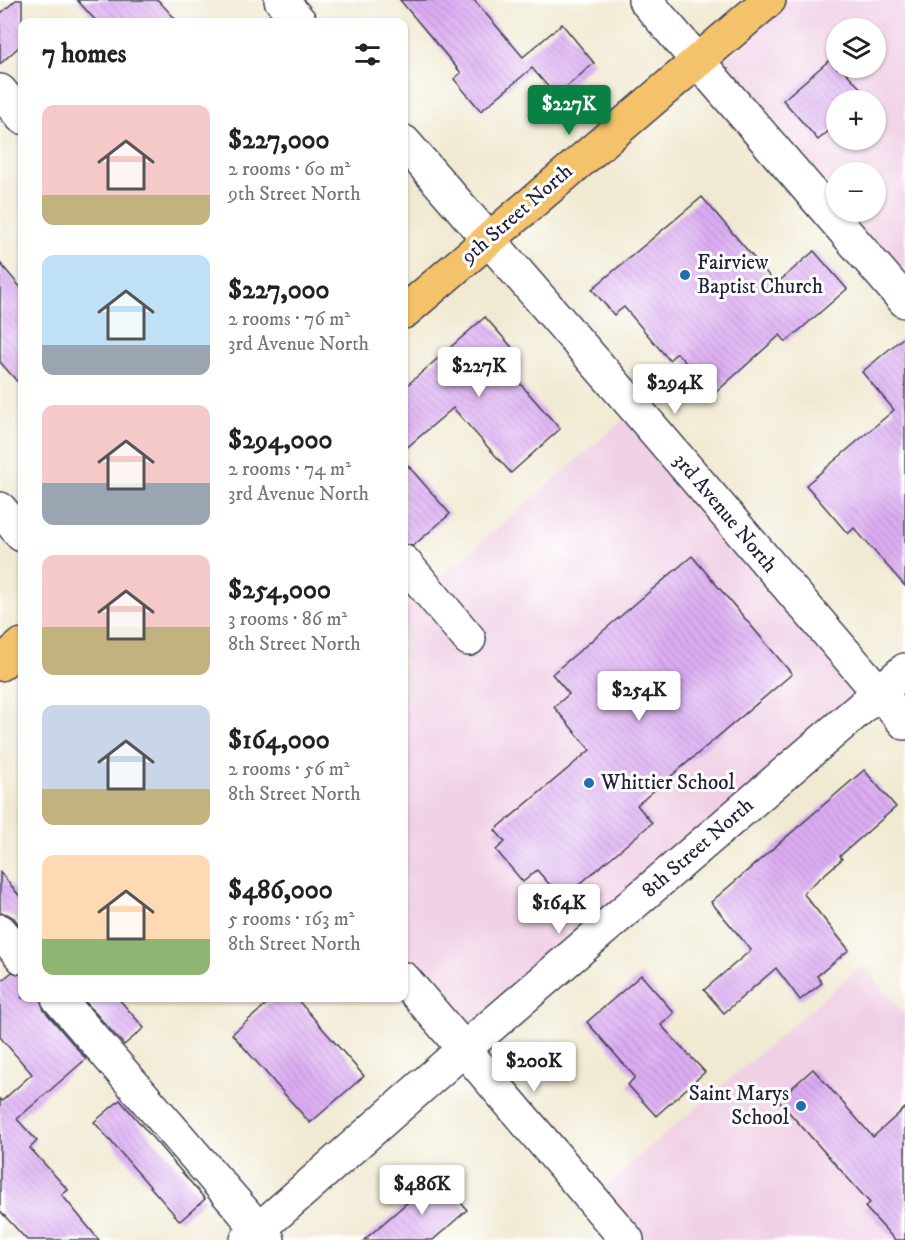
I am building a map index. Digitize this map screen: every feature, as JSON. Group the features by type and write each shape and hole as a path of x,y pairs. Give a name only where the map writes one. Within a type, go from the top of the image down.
{"main road":[{"name":"9th Street North","path":"408,309 769,0"},
{"path":"0,664 18,648"}],"street":[{"path":"281,0 297,18"},
{"path":"645,0 905,301"},
{"path":"0,91 18,112"},
{"name":"3rd Avenue North","path":"408,147 905,723"},
{"path":"0,509 18,530"},
{"path":"408,567 469,639"},
{"name":"8th Street North","path":"258,1237 464,1049 905,670"},
{"path":"0,931 18,952"},
{"path":"408,984 627,1240"},
{"path":"61,1002 258,1237"}],"shaded area":[{"path":"769,0 905,0 905,300 837,222 886,222 886,162 826,162 826,209 697,61"},
{"name":"Whittier School","path":"636,409 880,692 464,1049 408,984 408,606"},
{"name":"Saint Marys School","path":"862,965 905,1015 905,1240 627,1240 591,1198"}],"building":[{"path":"16,0 22,0 22,18 18,18 18,48 0,64 0,14"},
{"path":"77,0 158,0 174,18 93,18"},
{"path":"400,0 474,0 523,57 562,24 594,63 556,96 532,68 481,111 454,79 461,73"},
{"path":"826,63 826,78 851,78 862,90 826,90 826,133 818,140 783,100"},
{"path":"702,197 776,284 814,251 847,289 786,342 780,335 714,394 677,353 669,360 624,307 614,315 592,289"},
{"path":"0,263 18,284 18,382 0,362"},
{"path":"485,317 517,353 503,364 560,429 511,473 453,408 408,447 408,384"},
{"path":"905,336 905,586 854,528 848,534 806,485 894,410 862,372"},
{"path":"408,466 450,514 413,546 408,545"},
{"path":"692,556 792,674 637,805 652,823 562,899 537,870 523,882 496,850 505,842 495,830 590,750 554,707 569,694 552,674"},
{"path":"864,770 896,807 840,856 842,859 803,893 849,950 817,976 822,983 800,1000 776,968 724,1013 704,990 751,950 711,902"},
{"path":"0,872 18,894 18,924 14,918 0,913"},
{"path":"12,972 18,974 18,1002 41,1002 44,1010 86,1059 17,1119 37,1141 30,1148 68,1190 62,1195 99,1240 27,1240 0,1211 0,1099 2,1101 32,1074 0,1037 0,982"},
{"path":"641,975 674,1013 661,1025 705,1072 656,1116 628,1085 635,1077 587,1022"},
{"path":"86,1002 121,1002 144,1028 124,1045"},
{"path":"269,1002 299,1002 364,1076 310,1123 232,1034"},
{"path":"813,1069 873,1137 905,1108 905,1240 895,1240 865,1207 870,1203 778,1100"},
{"path":"120,1100 205,1199 180,1221 94,1122"},
{"path":"438,1176 467,1210 433,1240 364,1240"}],"place":[{"name":"Fairview Baptist Church","path":"685,275"},
{"name":"Whittier School","path":"589,783"},
{"name":"Saint Marys School","path":"801,1106"}]}
